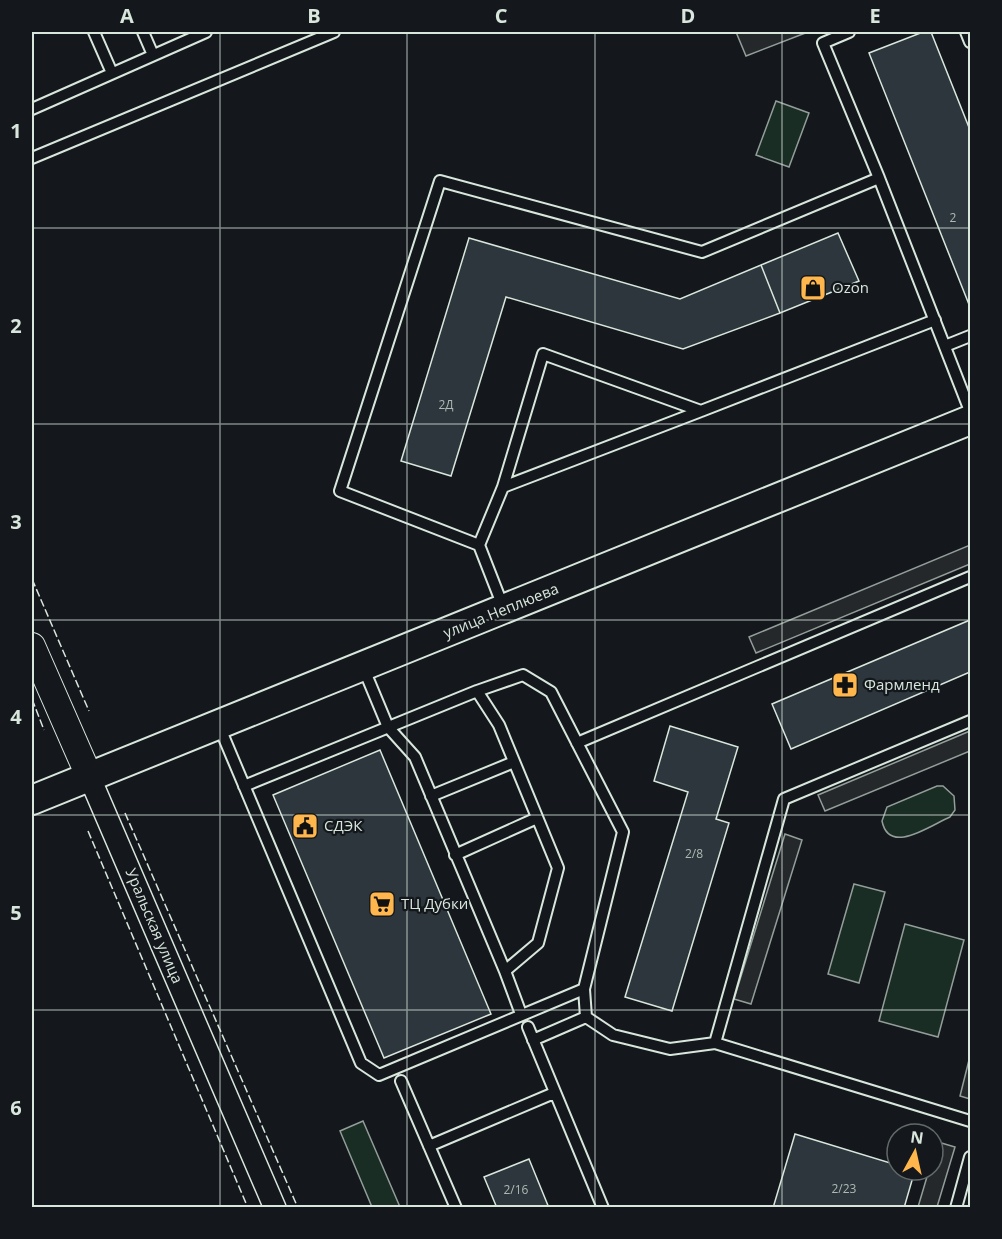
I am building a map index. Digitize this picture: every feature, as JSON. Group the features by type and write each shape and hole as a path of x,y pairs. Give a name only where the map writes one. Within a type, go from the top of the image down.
{"main road":[{"name":"улица Неплюева","path":"32,800 218,723 363,668 970,420"}],"street":[{"name":"Уральская улица","path":"32,646 275,1208"}],"lane":[{"path":"94,32 112,73"},
{"path":"143,32 153,55"},
{"path":"32,109 206,32"},
{"path":"32,158 334,32"},
{"path":"849,32 823,43 879,178 970,411"},
{"path":"966,32 970,42"},
{"path":"479,545 340,491 440,181 702,252 879,178"},
{"path":"503,487 935,320"},
{"path":"945,346 970,336"},
{"path":"504,609 479,545 503,487 543,354 701,411"},
{"path":"577,743 970,577"},
{"path":"363,668 387,727 415,757 506,971 521,1014"},
{"path":"244,786 477,691 523,675 551,692 623,831 584,989 586,1017"},
{"path":"477,691 499,724 558,868 538,943 506,971"},
{"path":"715,1043 784,799 970,721"},
{"path":"218,723 361,1063 379,1075 584,989"},
{"path":"431,796 514,762"},
{"path":"455,855 537,818"},
{"path":"586,1017 613,1035 670,1049 715,1043 970,1121"},
{"path":"533,1040 586,1017"},
{"path":"528,1027 603,1208"},
{"path":"401,1081 456,1208"},
{"path":"429,1146 554,1093"},
{"path":"956,1208 970,1157"}],"green space":[{"path":"776,101 809,113 789,167 756,155"},
{"path":"937,786 943,786 954,796 955,810 950,817 912,835 893,836 886,831 882,821 887,807"},
{"path":"854,884 885,892 859,983 828,974"},
{"path":"905,924 964,940 938,1037 879,1021"},
{"path":"363,1121 400,1207 372,1207 340,1131"}],"shaded area":[{"path":"736,32 808,32 746,56"},
{"path":"970,545 970,564 756,653 749,637"},
{"path":"970,731 970,751 825,811 818,795"},
{"path":"785,834 802,840 751,1004 734,999"},
{"path":"970,1056 970,1099 960,1096"},
{"path":"945,1144 955,1147 945,1180"},
{"path":"925,1182 944,1182 937,1207 918,1207"}],"building":[{"path":"923,32 931,32 970,130 970,307 869,53"},
{"path":"838,233 859,281 780,313 761,265"},
{"path":"469,238 680,299 761,265 780,313 683,349 506,297 451,476 401,461"},
{"path":"970,620 970,672 791,749 772,704"},
{"path":"670,726 738,747 716,819 729,823 672,1011 625,997 688,792 654,781"},
{"name":"ТЦ Дубки","path":"380,750 491,1014 384,1058 273,795"},
{"path":"795,1134 885,1161 885,1182 912,1182 904,1208 773,1208"},
{"path":"529,1159 549,1208 497,1208 484,1177"}],"fence":[{"path":"32,579 89,711"},
{"path":"32,699 44,730"},
{"path":"125,813 298,1208"},
{"path":"88,831 248,1208"}],"place":[{"name":"Ozon","path":"813,288"},
{"name":"Фармленд","path":"845,685"},
{"name":"СДЭК","path":"305,826"},
{"name":"ТЦ Дубки","path":"382,904"}]}
